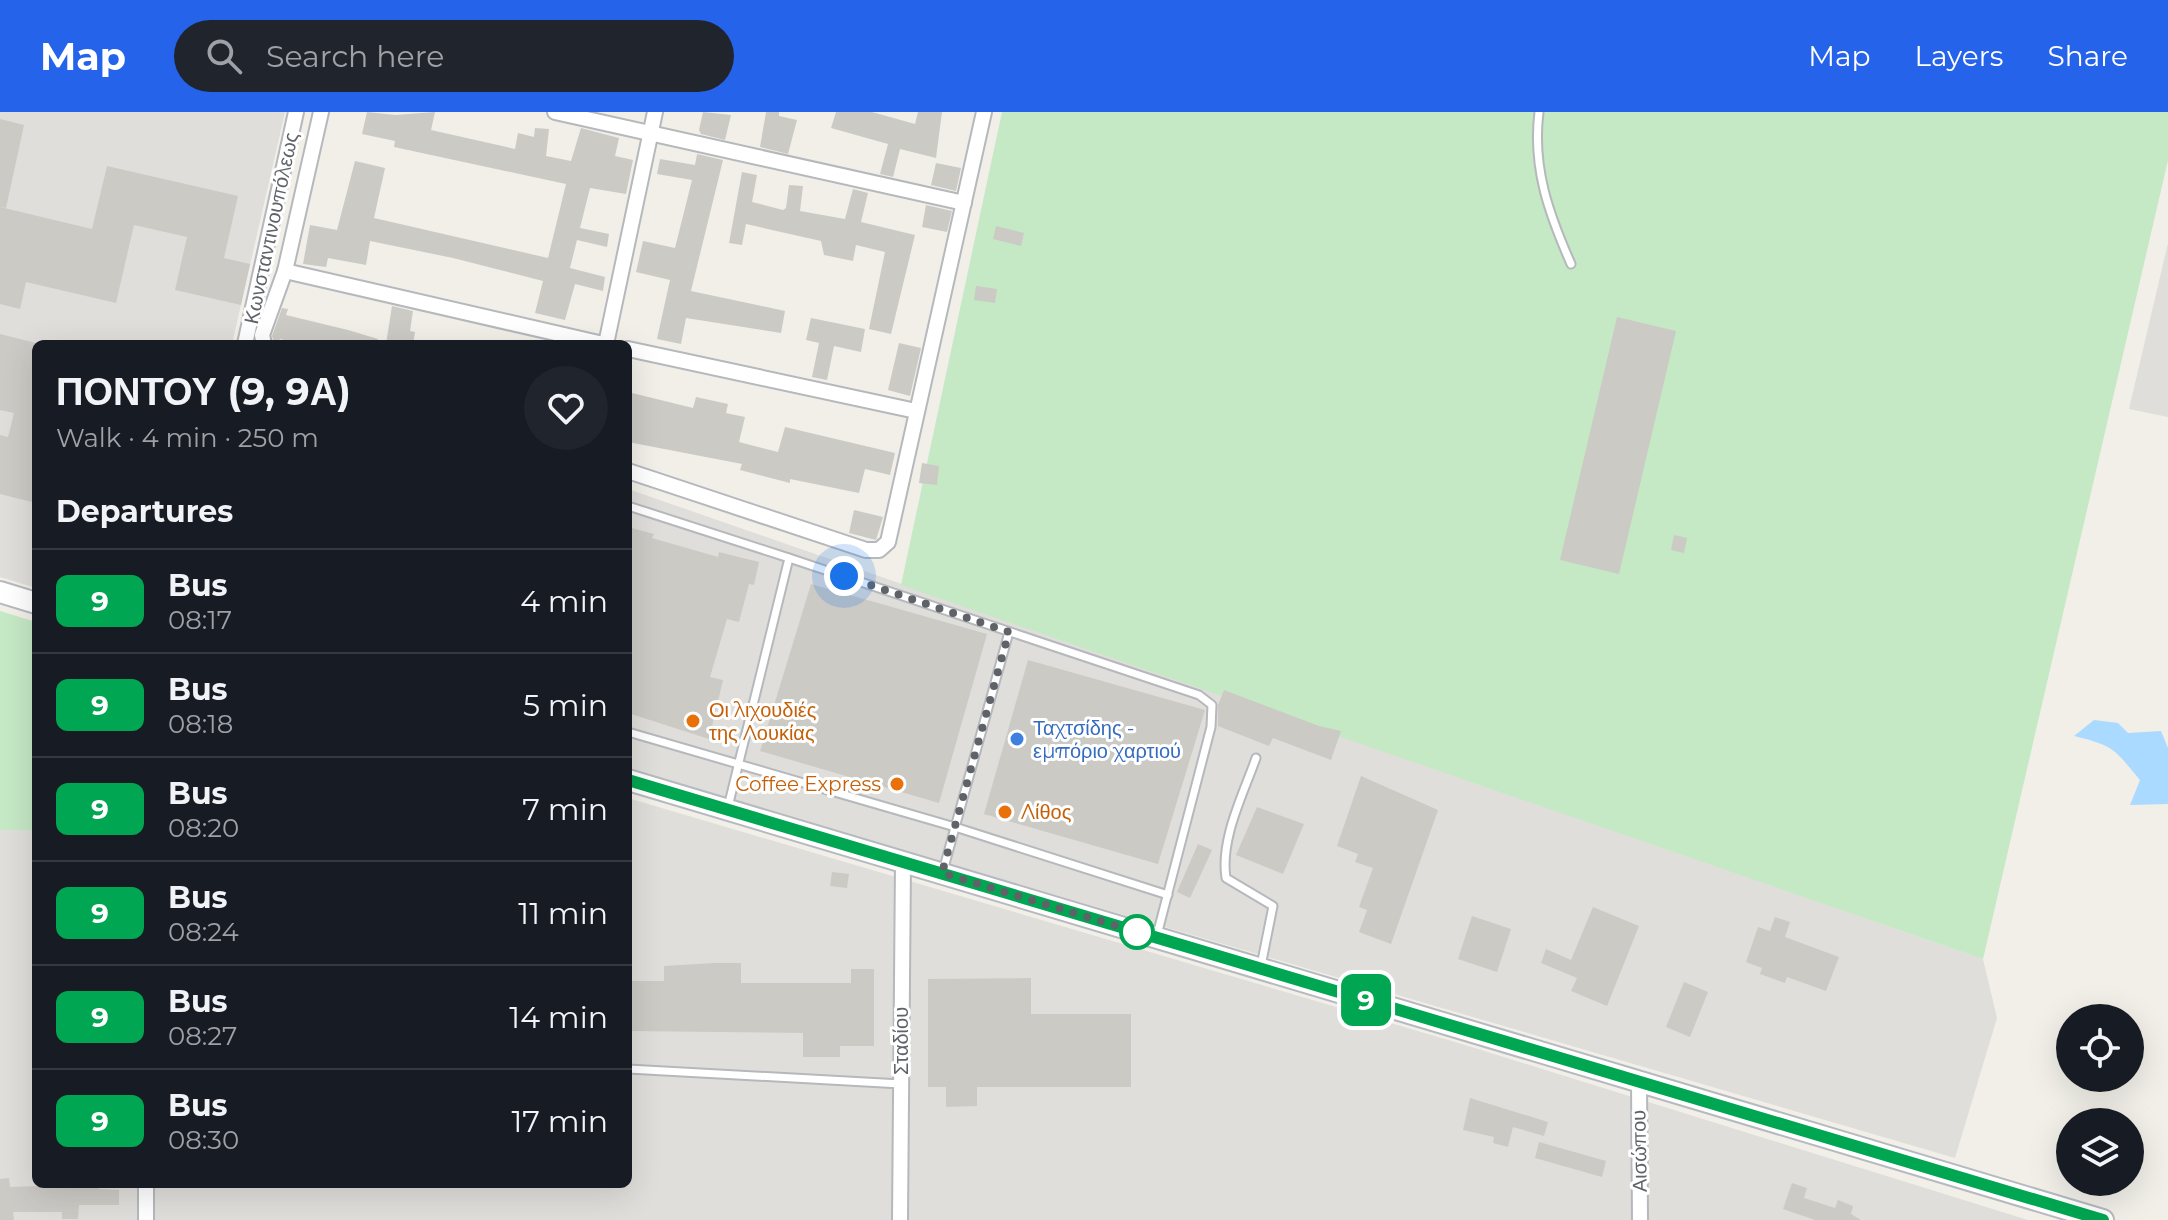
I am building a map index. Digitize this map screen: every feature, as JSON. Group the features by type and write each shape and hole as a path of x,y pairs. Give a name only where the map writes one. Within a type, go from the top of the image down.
{"street":[{"name":"Κωνσταντινουπόλεως","path":"246,340 296,112"},
{"path":"263,340 262,335 285,271 321,112"},
{"path":"555,112 964,203"},
{"path":"606,340 655,112"},
{"path":"632,472 866,550 879,550 888,542 984,112"},
{"path":"285,271 587,340"},
{"path":"632,350 916,411"},
{"path":"0,592 32,602"},
{"path":"632,781 2103,1220"},
{"name":"Σταδίου","path":"900,1220 903,862"},
{"name":"Αισώπου","path":"1639,1081 1640,1220"},
{"path":"146,1188 146,1220"}],"lane":[{"path":"1539,112 1537,160 1541,184 1571,264"},
{"path":"632,507 1199,695 1212,705 1211,727 1157,938"},
{"path":"727,809 789,558"},
{"path":"942,873 1009,632"},
{"path":"632,733 955,827 1168,895"},
{"path":"1256,758 1226,845 1225,868 1226,878 1273,906 1261,968"},
{"path":"632,1069 901,1084"}],"shaded area":[{"path":"0,112 285,112 233,340 32,340 32,587 0,577"},
{"path":"2168,243 2168,417 2129,409"},
{"path":"632,490 1983,959 1997,1018 1955,1158 632,771"},
{"path":"632,799 1465,1045 2028,1220 0,1220 0,830 32,830 32,1188 632,1188"}],"green space":[{"path":"1002,112 2168,112 2168,160 1983,959 901,585"},
{"path":"0,611 32,621 32,830 0,830"}],"water":[{"path":"2094,720 2118,723 2128,733 2161,731 2168,748 2168,804 2130,805 2140,780 2113,750 2074,736"}],"building":[{"path":"367,112 395,115 435,112 431,130 515,149 518,133 534,137 535,128 549,129 546,156 571,161 581,128 619,138 615,156 633,160 626,194 590,188 580,228 609,234 607,247 577,240 570,268 605,277 603,291 575,284 565,320 535,313 543,281 453,258 370,241 366,265 328,258 326,267 303,264 310,225 337,230 355,161 385,168 374,218 548,258 566,184 394,147 395,141 362,134"},
{"path":"703,112 731,115 725,140 701,134"},
{"path":"766,112 779,112 779,116 797,120 788,154 760,147"},
{"path":"836,112 872,112 915,124 918,112 942,112 936,158 900,149 893,177 880,174 888,144 831,128"},
{"path":"0,119 24,125 6,208 0,207"},
{"path":"697,154 723,160 691,291 785,311 781,333 686,318 681,344 657,339 670,280 636,272 643,241 675,248 692,180 657,174 660,159 695,165"},
{"path":"936,163 961,168 956,191 931,185"},
{"path":"107,166 238,196 224,258 250,264 241,305 175,290 187,237 134,225 116,303 26,282 20,309 0,304 0,207 92,229"},
{"path":"742,172 757,175 752,202 783,210 786,208 789,185 803,186 800,211 845,219 853,189 868,193 861,222 915,235 891,334 869,329 885,252 856,245 853,261 824,255 821,241 746,224 742,245 729,243"},
{"path":"926,205 952,211 947,232 922,227"},
{"path":"996,226 1024,233 1021,246 993,239"},
{"path":"976,286 997,289 995,303 974,300"},
{"path":"392,306 413,311 410,331 415,332 414,340 387,340"},
{"path":"282,308 288,309 286,315 378,339 273,340"},
{"path":"1617,317 1676,331 1619,574 1560,560"},
{"path":"811,318 865,329 861,352 834,346 827,380 812,377 819,343 806,340"},
{"path":"0,334 32,342 32,502 0,494 0,435 8,437 14,413 0,410"},
{"path":"899,343 921,348 910,396 888,390"},
{"path":"632,393 693,408 696,397 728,404 726,413 745,417 739,442 778,452 785,427 895,453 890,475 865,469 859,493 790,479 790,483 740,470 742,464 632,443"},
{"path":"922,463 939,466 937,485 919,483"},
{"path":"854,510 883,517 876,540 849,533"},
{"path":"632,528 654,534 652,538 718,557 719,552 759,562 754,585 749,584 739,622 727,619 710,677 723,680 709,739 632,714"},
{"path":"1674,535 1687,538 1684,553 1671,550"},
{"path":"811,584 987,634 939,803 760,751"},
{"path":"1028,660 1205,710 1158,864 984,814"},
{"path":"1224,690 1319,726 1341,731 1331,760 1273,738 1269,746 1218,726 1218,705"},
{"path":"1361,776 1438,810 1391,944 1359,932 1367,910 1359,907 1373,868 1355,862 1358,854 1337,846"},
{"path":"1257,807 1304,824 1283,874 1236,855"},
{"path":"1198,844 1212,850 1190,898 1177,892"},
{"path":"832,872 849,874 847,888 830,886"},
{"path":"1593,907 1639,926 1607,1006 1571,991 1577,978 1541,963 1546,949 1571,960"},
{"path":"1472,916 1511,929 1497,972 1458,959"},
{"path":"1775,917 1790,922 1785,937 1839,957 1826,991 1787,977 1785,983 1760,974 1762,968 1746,962 1758,927 1770,931"},
{"path":"741,963 741,983 851,983 851,969 874,969 874,1046 840,1046 840,1057 803,1057 803,1033 632,1031 632,981 664,981 664,966"},
{"path":"1031,978 1031,1014 1131,1014 1131,1087 977,1087 977,1106 946,1107 946,1087 928,1087 928,979"},
{"path":"1684,982 1708,992 1690,1037 1666,1027"},
{"path":"1470,1098 1548,1122 1544,1136 1513,1127 1508,1147 1493,1143 1494,1137 1463,1130"},
{"path":"1539,1142 1606,1161 1602,1177 1535,1158"},
{"path":"9,1178 10,1187 119,1190 119,1205 79,1205 78,1219 62,1219 62,1212 13,1212 14,1220 0,1220 0,1179"},
{"path":"1792,1183 1807,1188 1804,1198 1835,1208 1838,1200 1853,1206 1851,1214 1861,1220 1815,1220 1783,1209"}],"bus line":[{"name":"9","path":"632,781 2103,1220"}],"place":[{"name":"Οι λιχουδιές της Λουκίας","path":"693,721"},
{"name":"Ταχτσίδης - εμπόριο χαρτιού","path":"1017,739"},
{"name":"Coffee Express","path":"897,784"},
{"name":"Λίθος","path":"1005,812"}],"route":[{"path":"844,576 1009,632 942,873 1137,932"}]}
